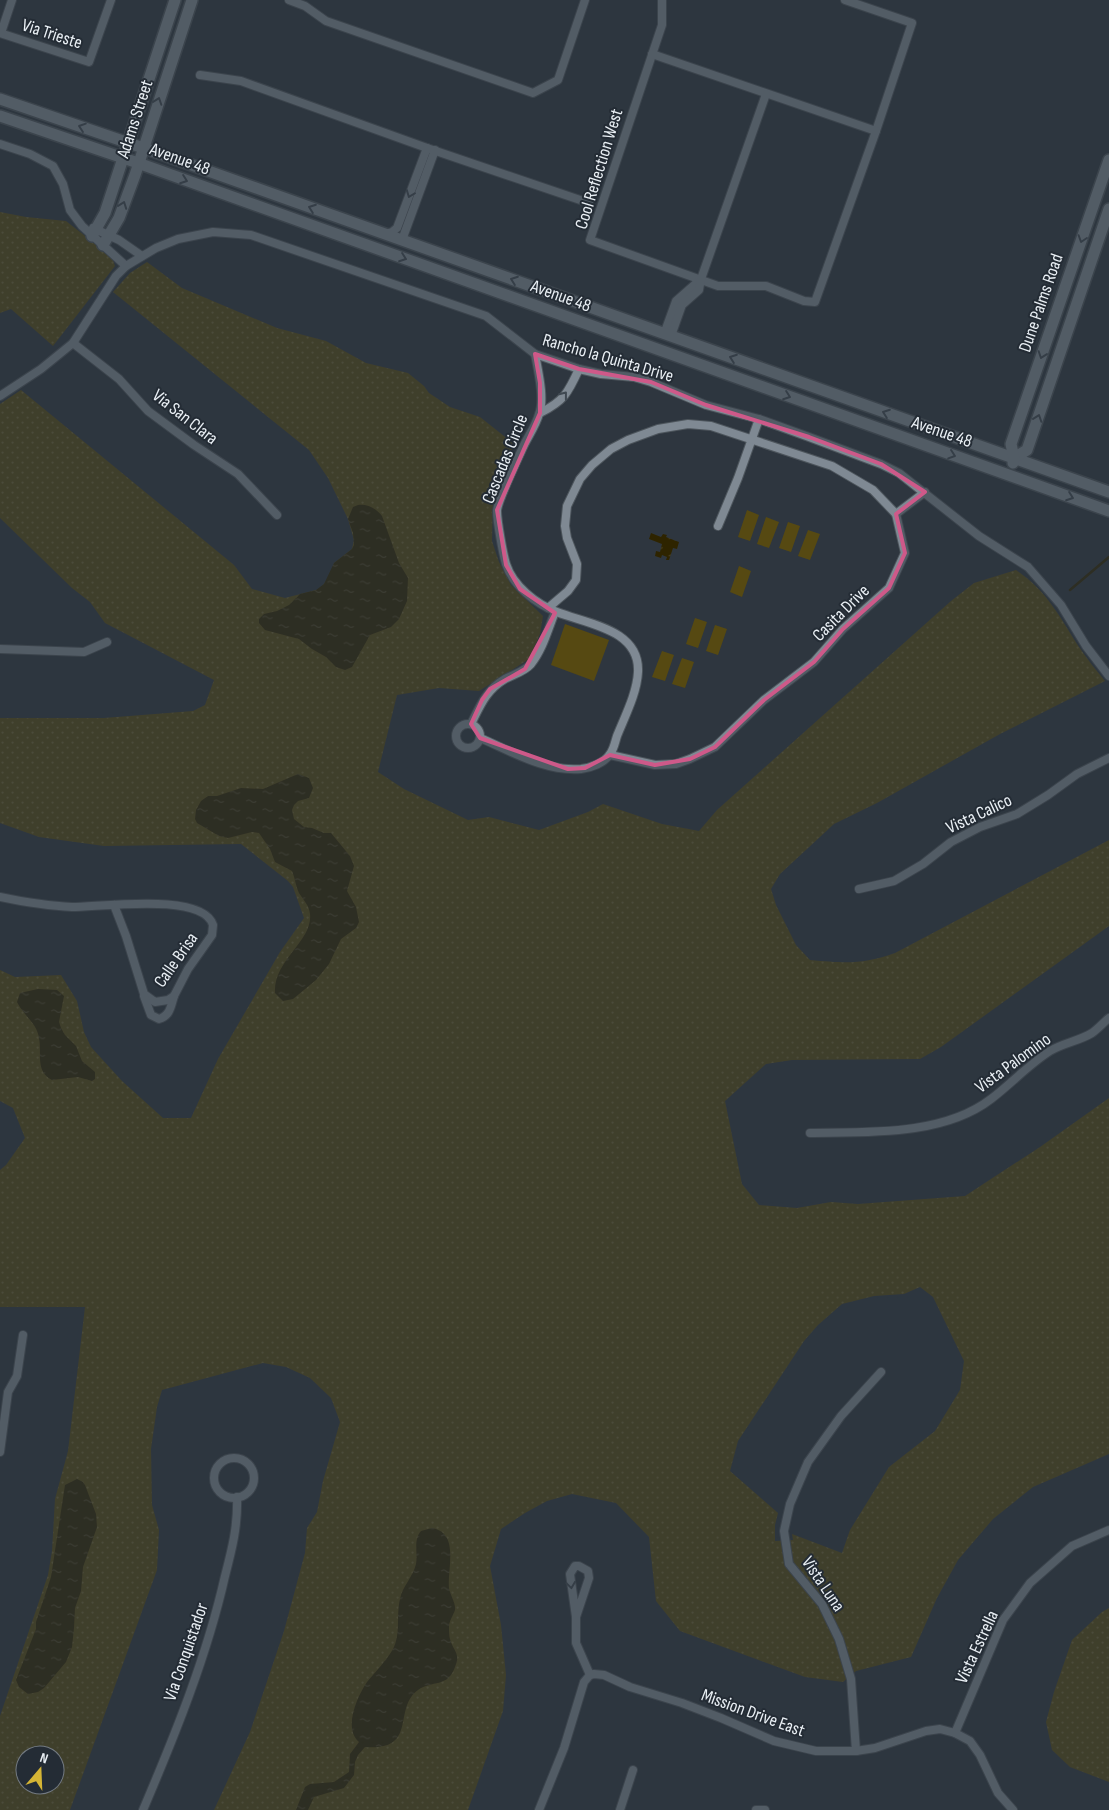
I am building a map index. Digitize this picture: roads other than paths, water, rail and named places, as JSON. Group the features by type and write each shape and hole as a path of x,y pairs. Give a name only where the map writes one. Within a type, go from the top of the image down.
{"main road":[{"name":"Adams Street","path":"94,233 105,214 175,0"},
{"name":"Adams Street","path":"106,240 119,218 192,0"},
{"name":"Avenue 48","path":"0,99 128,142 667,336 1109,492"},
{"name":"Avenue 48","path":"0,116 304,222 1109,511"},
{"name":"Dune Palms Road","path":"1010,475 1014,458 1011,444 1109,160"},
{"name":"Dune Palms Road","path":"1014,458 1027,450 1109,210"},
{"path":"1089,217 1094,220 1096,225 1091,263"},
{"path":"304,222 329,224 387,244 402,240"},
{"path":"1065,289 1060,328 1062,335 1065,337"},
{"path":"567,317 596,319 651,339 667,336 678,351 694,362"}],"street":[{"path":"0,33 12,0"},
{"name":"Via Trieste","path":"0,33 90,62 111,0"},
{"path":"289,0 305,6 326,22 533,93 558,80 585,0"},
{"name":"Cool Reflection West","path":"662,0 662,25 590,240 718,286 766,286 804,301 815,302 912,23 845,0"},
{"path":"652,54 876,131"},
{"name":"Cool Reflection West","path":"200,75 241,81 589,203"},
{"path":"667,336 676,301 701,279 766,94"},
{"path":"0,144 30,154 53,166 64,184 70,210 79,223 106,240 142,256"},
{"path":"385,234 397,228 431,149"},
{"path":"402,240 431,149"},
{"name":"Rancho la Quinta Drive","path":"0,396 41,370 72,343 116,276 126,266 156,248 178,239 213,232 251,235 486,316 535,354 579,369 601,374 634,377 651,382 706,405 759,420 881,464 899,473 979,536 1028,567 1061,605 1086,646 1109,676"},
{"path":"106,240 126,266"},
{"name":"Via San Clara","path":"72,343 119,380 148,411 238,474 277,515"},
{"name":"Cascadas Circle","path":"535,354 540,383 540,413 518,456 497,510 506,565 520,588 551,610 613,631 628,643 636,656 638,670 636,683 610,755"},
{"path":"540,413 557,405 571,386 579,369"},
{"path":"718,526 759,420"},
{"path":"472,724 482,700 490,689 506,678 526,669 540,649 551,610 576,580 577,564 567,538 565,526 567,506 580,479 596,461 611,449 628,440 670,426 688,424 711,426 832,466 873,490 896,514 925,492"},
{"name":"Casita Drive","path":"610,755 655,765 676,764 715,747 764,700 814,662 843,628 889,588 905,553 896,514"},
{"path":"0,649 84,652 108,642"},
{"path":"466,724 472,724 478,730 480,738 478,743 470,748 464,747 457,738 459,729 466,724"},
{"path":"480,738 501,749 568,769 585,768 597,764 610,755"},
{"name":"Vista Calico","path":"859,889 894,881 922,864 952,842 980,827 1017,814 1078,774 1109,758"},
{"name":"Calle Brisa","path":"0,896 34,904 71,907 142,903 184,906 201,911 212,920 212,935 188,969 174,996 168,1000 154,1002 144,994 114,905"},
{"path":"144,994 150,1015 158,1019 166,1016 174,996"},
{"name":"Vista Palomino","path":"810,1133 898,1131 929,1125 962,1115 990,1100 1051,1050 1092,1033 1109,1018"},
{"path":"0,1452 8,1392 17,1376 23,1335"},
{"name":"Vista Luna","path":"856,1751 851,1679 839,1639 822,1604 789,1564 784,1531 790,1504 808,1462 841,1416 881,1372"},
{"path":"232,1458 238,1458 246,1462 252,1469 254,1477 249,1491 236,1497 228,1497 221,1493 214,1481 218,1466 224,1460 232,1458"},
{"name":"Via Conquistador","path":"143,1810 201,1663 220,1600 236,1529 236,1497"},
{"name":"Vista Estrella","path":"955,1733 1003,1620 1030,1583 1072,1546 1109,1530"},
{"path":"539,1810 564,1748 584,1682 590,1675 576,1643 576,1617 570,1574 575,1566 579,1566 588,1571 589,1578 576,1617"},
{"name":"Mission Drive East","path":"590,1675 604,1674 630,1687 706,1712 774,1741 816,1751 856,1751 892,1743 926,1731 940,1729 955,1733"},
{"path":"955,1733 970,1741 980,1755 998,1793 1013,1810"},
{"path":"620,1810 633,1770"},
{"path":"756,1810 765,1810"}],"water":[{"path":"358,505 371,507 382,516 399,563 408,578 407,601 399,619 391,627 370,635 352,667 345,670 336,667 326,657 299,639 265,630 259,623 259,619 264,614 277,611 289,605 300,594 316,590 324,584 334,563 352,549 354,545 353,533 348,519 353,507"},
{"path":"651,533 661,537 663,534 667,535 666,537 679,542 677,549 673,548 669,560 666,560 667,557 662,555 661,558 655,556 656,551 660,552 662,544 649,539"},
{"path":"298,774 309,778 313,788 309,798 298,801 294,805 292,810 294,819 304,827 324,833 331,833 350,856 354,866 347,891 356,907 359,922 356,928 341,939 329,964 316,980 293,999 283,1001 275,993 276,981 286,961 306,933 310,914 298,891 292,871 275,862 270,849 259,833 252,832 228,838 219,836 197,823 195,819 196,810 201,801 208,796 217,796 241,788 263,789"},
{"path":"38,989 57,990 64,996 59,1022 65,1035 76,1046 82,1061 95,1072 95,1079 92,1081 78,1077 52,1080 43,1072 40,1062 38,1033 17,1002 20,993"},
{"path":"77,1479 85,1485 96,1514 97,1527 83,1567 81,1591 75,1608 72,1647 66,1662 44,1688 38,1692 28,1694 19,1687 16,1680 36,1629 36,1622 51,1577 65,1485"},
{"path":"432,1528 441,1531 449,1544 449,1588 455,1610 450,1623 449,1633 457,1658 452,1674 444,1681 423,1687 410,1698 399,1736 392,1742 382,1746 365,1747 355,1762 354,1775 344,1788 314,1797 308,1810 296,1810 305,1787 310,1784 334,1782 349,1772 350,1754 359,1742 354,1736 352,1729 353,1712 367,1682 393,1649 398,1631 401,1595 416,1564 417,1538 421,1531"}],"waterway":[{"path":"1070,590 1109,557"}]}
